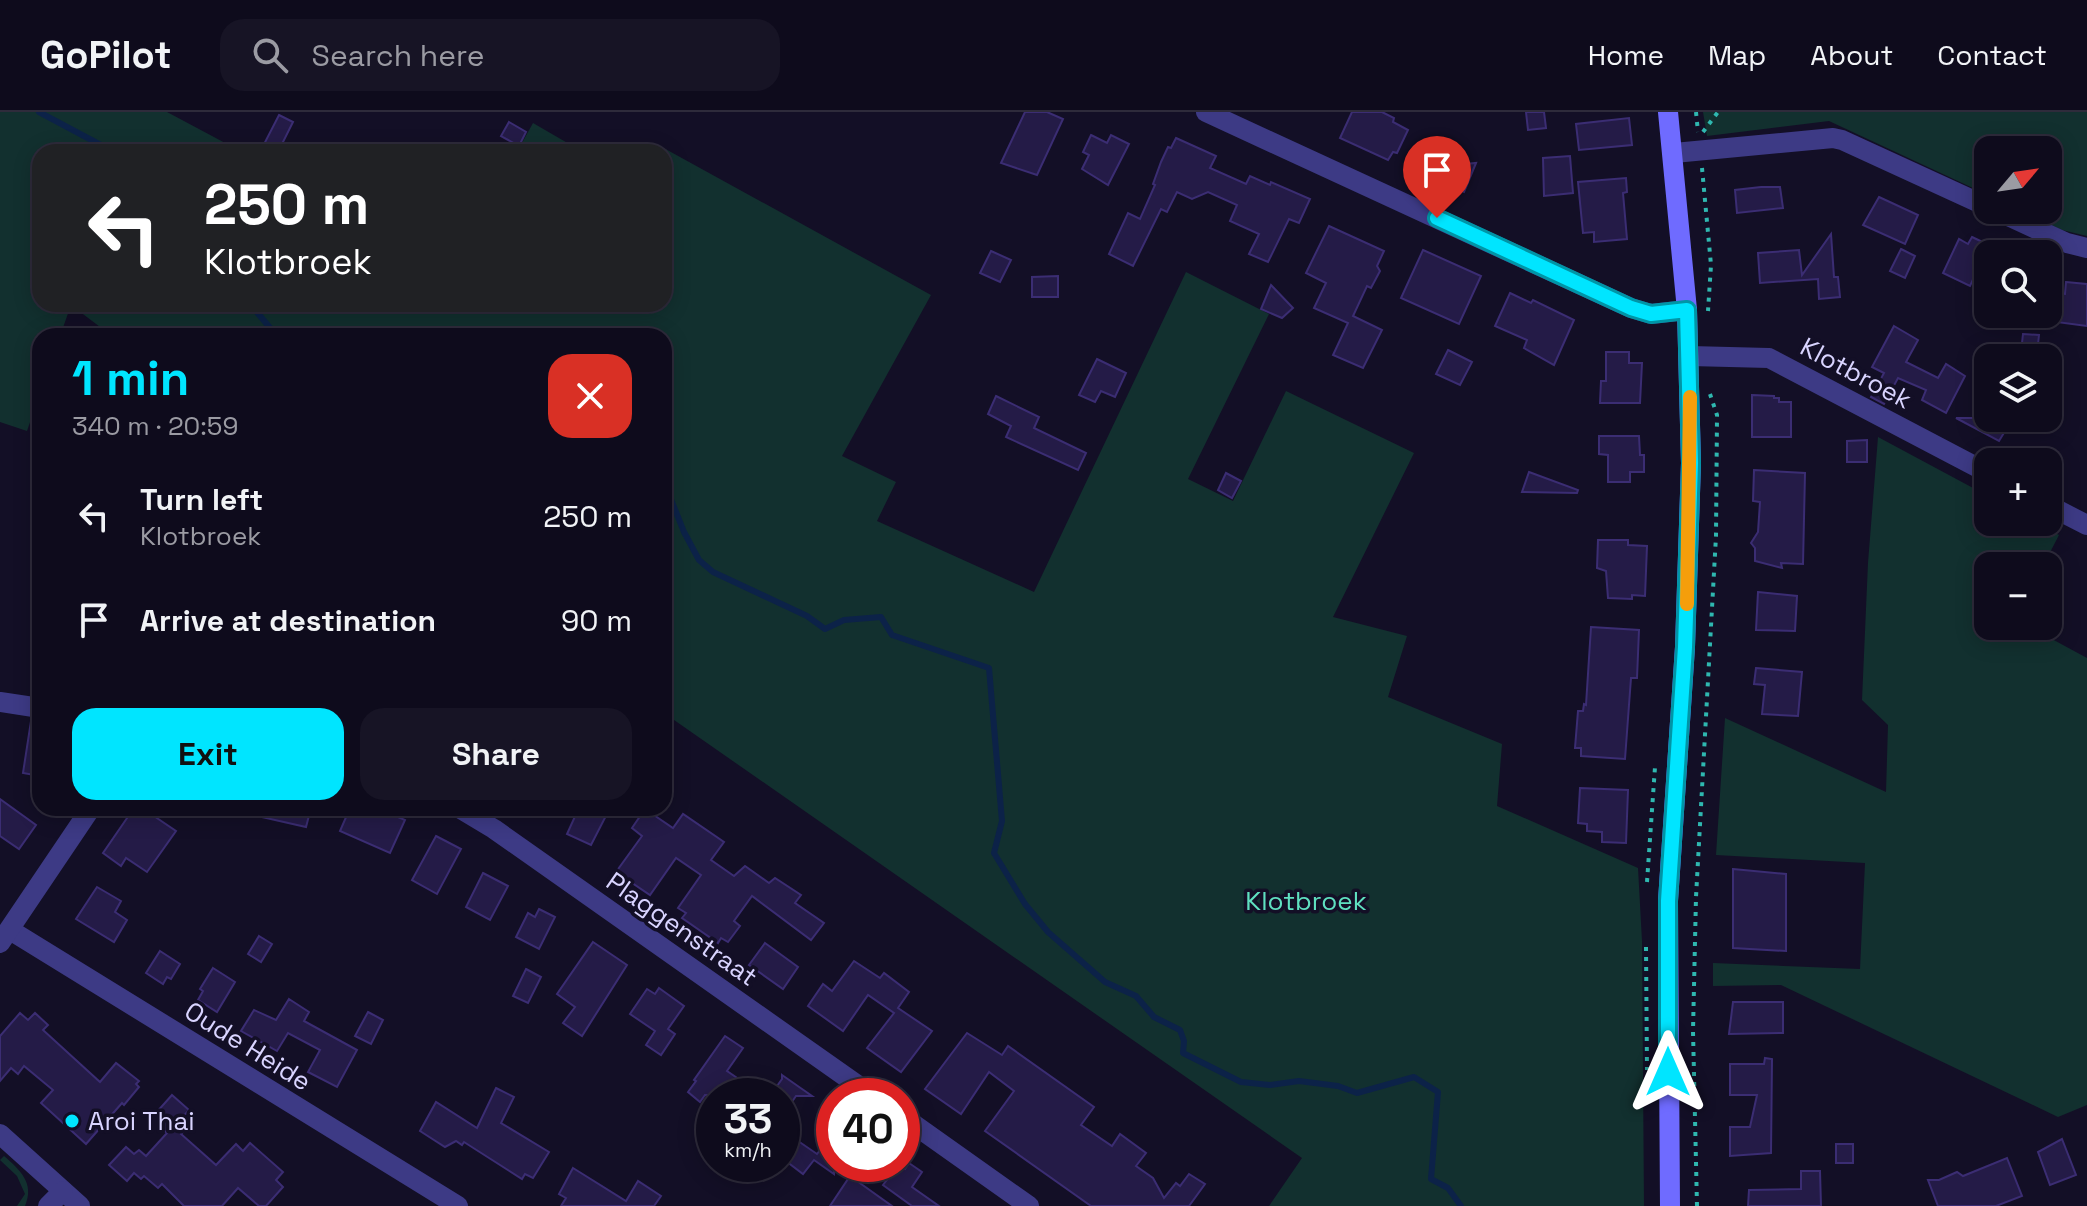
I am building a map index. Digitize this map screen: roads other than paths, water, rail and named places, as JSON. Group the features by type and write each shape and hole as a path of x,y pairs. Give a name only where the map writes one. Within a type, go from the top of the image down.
{"street":[{"path":"1206,112 1631,308 1651,314 1687,310"},
{"path":"1668,112 1687,310 1691,463 1685,647 1668,901 1670,1206"},
{"path":"1674,153 1833,138 1974,201"},
{"path":"2026,224 2067,243 2087,248"},
{"name":"Klotbroek","path":"1690,356 1769,358 1974,466"},
{"path":"2062,512 2087,525"},
{"path":"0,702 32,707"},
{"path":"5,936 86,816"},
{"name":"Plaggenstraat","path":"472,816 847,1078"},
{"name":"Oude Heide","path":"5,936 458,1206"},
{"path":"920,1129 1029,1206"},
{"path":"0,1134 80,1206"},
{"path":"48,1206 63,1191"}],"waterway":[{"path":"39,112 99,144"},
{"path":"257,312 270,328"},
{"path":"672,502 699,560 713,572 807,616 825,629 844,620 881,617 892,635 989,668 1002,821 994,853 1025,904 1048,932 1105,982 1136,996 1154,1017 1180,1030 1184,1041 1183,1053 1241,1082 1270,1085 1299,1081 1338,1086 1357,1093 1414,1077 1438,1092 1431,1179 1448,1188 1461,1206"}],"place":[{"name":"Aroi Thai","path":"72,1121"}]}
